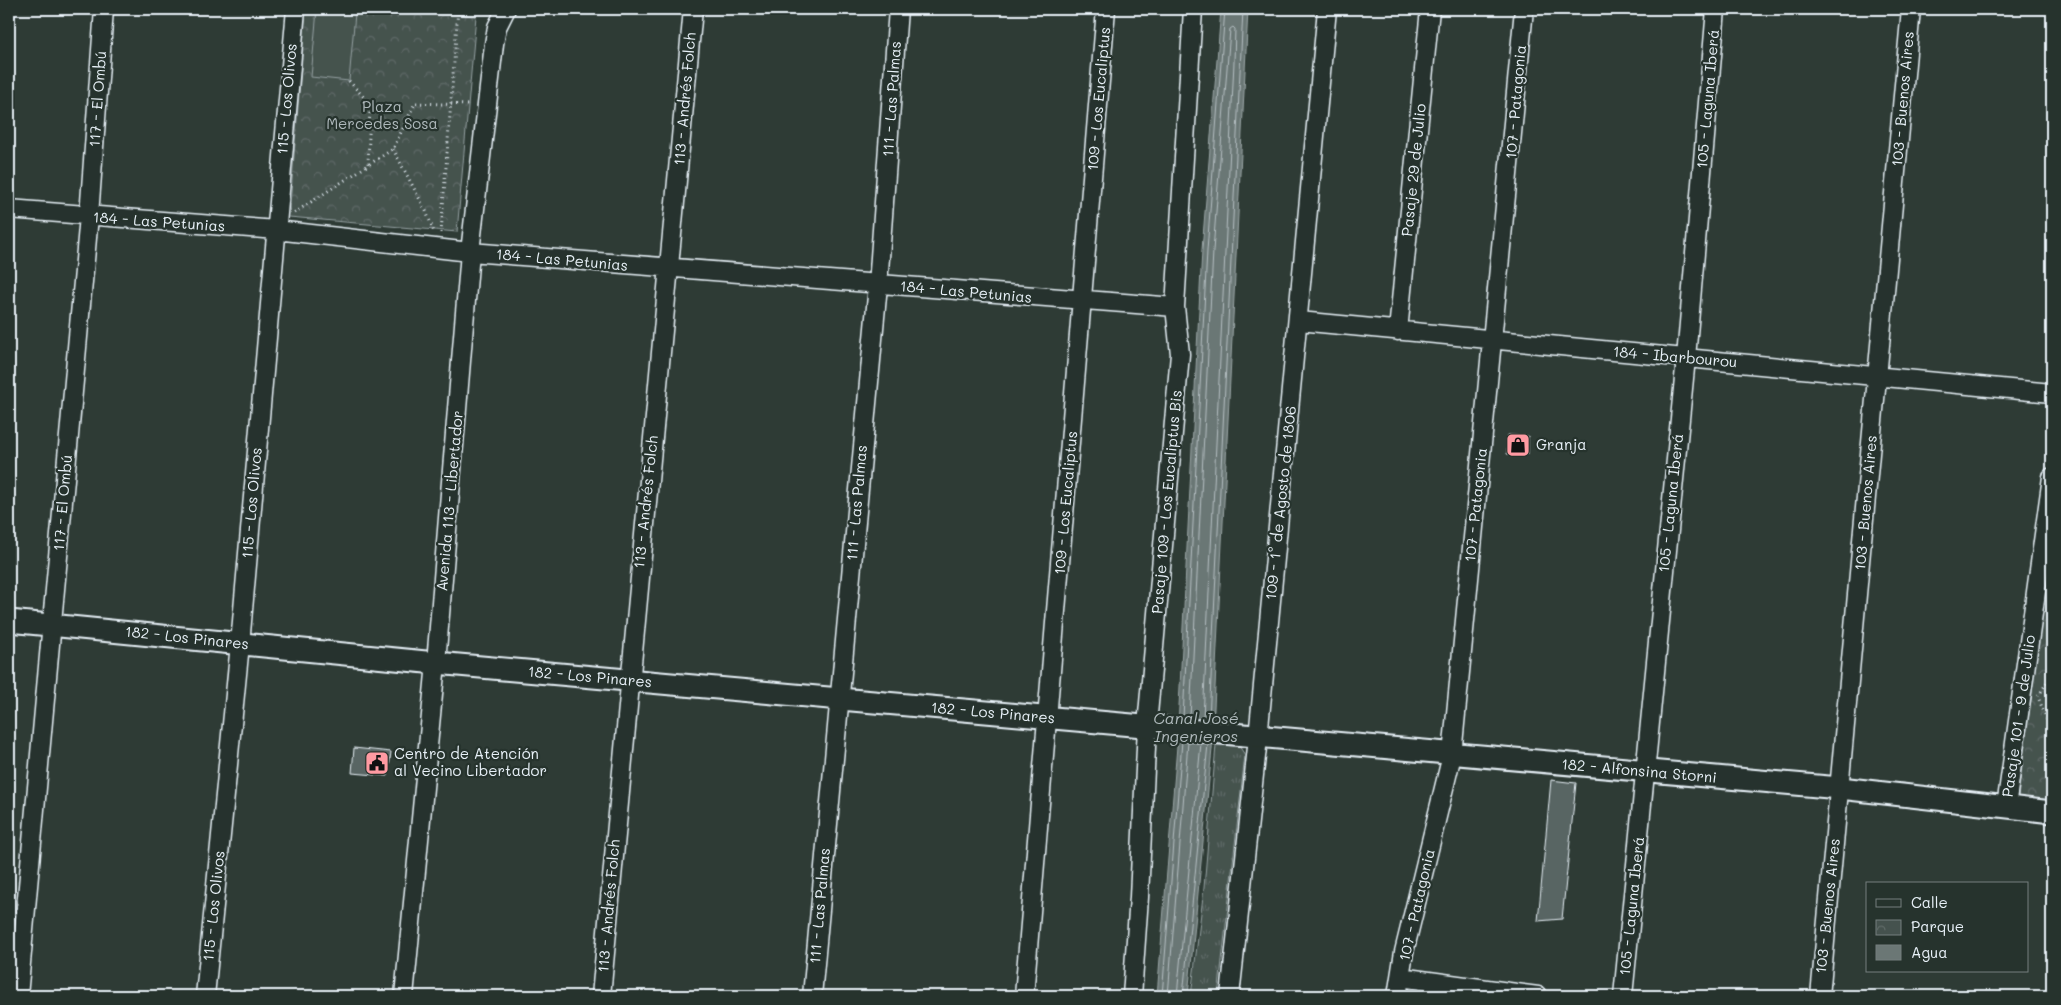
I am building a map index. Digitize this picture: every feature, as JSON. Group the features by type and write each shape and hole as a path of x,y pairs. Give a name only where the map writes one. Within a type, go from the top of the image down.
{"street":[{"name":"117 - El Ombú","path":"18,996 89,216 104,9"},
{"name":"115 - Los Olivos","path":"205,996 240,644 296,9"},
{"name":"Avenida 113 - Libertador","path":"404,996 436,663 470,252 494,44 497,27 506,9"},
{"name":"113 - Andrés Folch","path":"601,996 693,9"},
{"name":"111 - Las Palmas","path":"812,996 838,699 878,285 898,9"},
{"name":"109 - Los Eucaliptus","path":"1024,996 1106,9"},
{"name":"Pasaje 109 - Los Eucaliptus Bis","path":"1132,996 1147,726 1180,354 1175,307 1192,9"},
{"name":"109 - 1° de Agosto de 1806","path":"1230,996 1258,738 1327,9"},
{"name":"Pasaje 29 de Julio","path":"1398,330 1430,9"},
{"name":"107 - Patagonia","path":"1397,996 1404,952 1452,755 1524,9"},
{"name":"105 - Laguna Iberá","path":"1623,996 1686,358 1716,9"},
{"name":"103 - Buenos Aires","path":"1820,996 1911,9"},
{"name":"184 - Las Petunias","path":"9,209 276,230 470,252 1175,307"},
{"name":"184 - Ibarbourou","path":"1299,320 1493,341 1878,375 2052,393"},
{"name":"Pasaje 101 - 9 de Julio","path":"2006,807 2052,477"},
{"name":"182 - Los Pinares","path":"9,621 436,663 1226,733"},
{"name":"182 - Alfonsina Storni","path":"1226,733 1258,738 1840,788 2052,812"},
{"path":"1400,977 1538,996"}],"path":[{"path":"440,248 458,9"},
{"path":"349,81 370,104 368,165"},
{"path":"276,230 288,217 393,149 415,103 486,106"},
{"path":"393,149 426,211 440,248"},
{"path":"2052,674 2038,697 2052,733"}],"green space":[{"name":"Plaza Mercedes Sosa","path":"306,9 400,9 476,16 457,232 289,217"},
{"path":"317,10 355,13 349,81 311,77"},
{"path":"2052,539 2052,800 2018,797"},
{"path":"1216,745 1239,746 1245,755 1218,996 1191,996 1204,888"}],"water":[{"name":"Canal José Ingenieros","path":"1221,9 1248,9 1212,749 1188,996 1157,996 1177,746 1202,250"}],"building":[{"name":"Granja","path":"1508,435 1528,436 1528,454 1507,454"},
{"path":"354,748 391,752 388,776 352,773"},
{"path":"1551,780 1576,783 1562,919 1538,921"}],"place":[{"name":"Granja","path":"1518,445"},
{"name":"Centro de Atención al Vecino Libertador","path":"377,763"}]}
